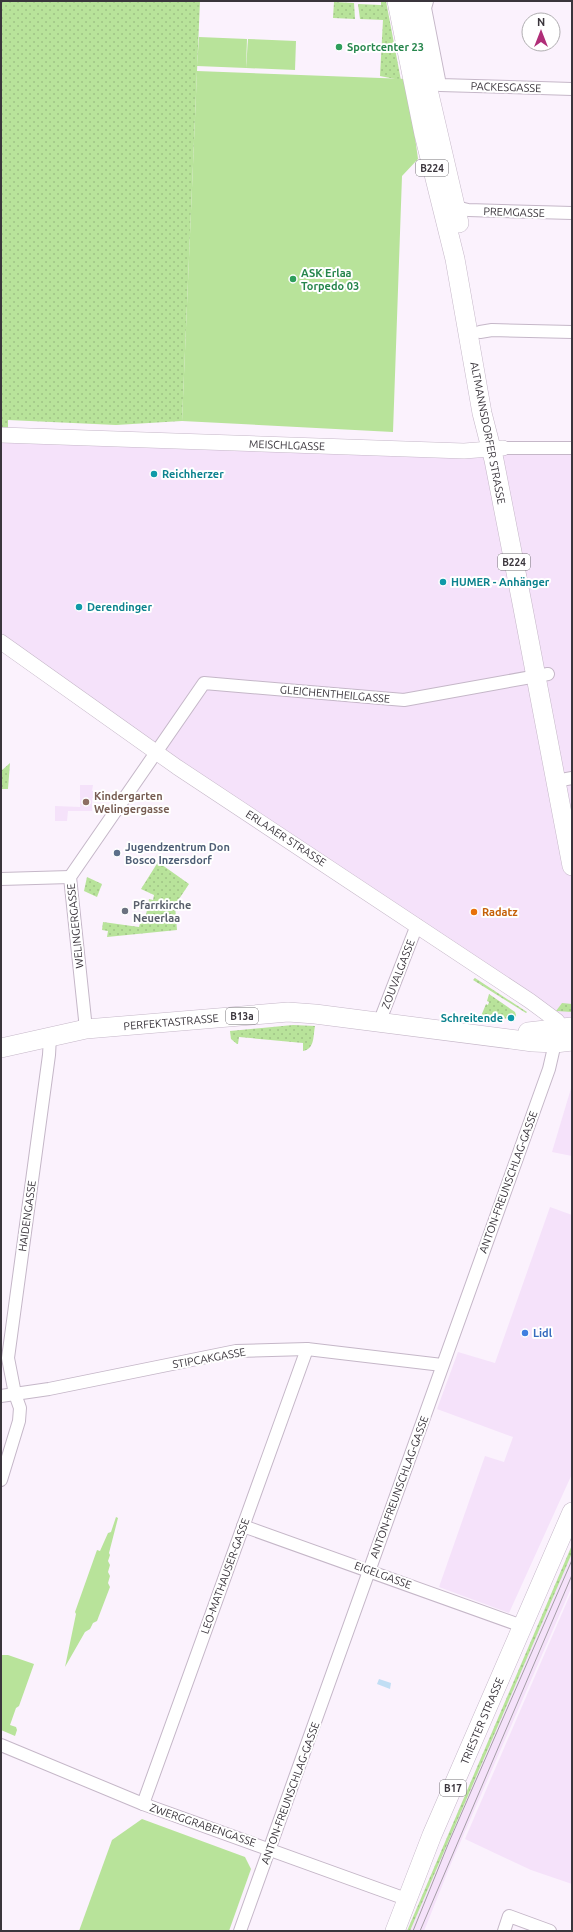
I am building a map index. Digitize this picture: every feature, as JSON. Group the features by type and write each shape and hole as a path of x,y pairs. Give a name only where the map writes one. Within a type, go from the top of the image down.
{"main road":[{"name":"ALTMANNSDORFER STRASSE","path":"397,1 424,134 455,260 482,413 497,448"},
{"name":"ALTMANNSDORFER STRASSE","path":"411,1 426,81 456,207 480,332 497,448 542,675 565,779 572,802"},
{"name":"ALTMANNSDORFER STRASSE","path":"565,779 572,866"},
{"name":"PERFEKTASTRASSE","path":"1,1048 86,1030 288,1012 315,1014 523,1041 565,1035"},
{"name":"TRIESTER STRASSE","path":"395,1931 406,1898 572,1512"}],"street":[{"name":"PACKESGASSE","path":"427,1 425,8 440,85 572,89"},
{"name":"PREMGASSE","path":"456,207 468,210 572,213"},
{"path":"480,332 492,330 572,332"},
{"name":"MEISCHLGASSE","path":"1,435 464,451 497,448 572,448"},
{"name":"ERLAAER STRASSE","path":"2,645 156,752 530,1001 558,1021 565,1035"},
{"name":"GLEICHENTHEILGASSE","path":"156,752 204,683 404,700 542,675"},
{"name":"WELINGERGASSE","path":"86,1030 70,876 156,752"},
{"path":"1,879 70,876"},
{"name":"ZOUVALGASSE","path":"379,1023 417,925"},
{"name":"ANTON-FREUNSCHLAG-GASSE","path":"240,1931 549,1069 565,1035"},
{"name":"HAIDENGASSE","path":"1,1480 19,1420 20,1408 15,1394 8,1358 49,1055 50,1037"},
{"name":"STIPCAKGASSE","path":"1,1396 236,1351 307,1349 442,1365"},
{"name":"LEO-MATHAUSER-GASSE","path":"143,1804 307,1349"},
{"name":"EIGELGASSE","path":"243,1526 522,1626"},
{"name":"ZWERGGRABENGASSE","path":"1,1745 143,1804 270,1848 406,1898"},
{"path":"504,1931 509,1916 550,1931"}],"shaded area":[{"path":"393,442 572,450 572,1027 1,642 1,443"},
{"name":"Kindergarten Welingergasse","path":"80,785 93,785 92,791 97,791 96,798 92,798 92,811 68,811 67,821 55,821 55,806 80,807"},
{"path":"572,1085 572,1156 552,1152"},
{"path":"550,1207 572,1215 572,1474 509,1613 439,1587 485,1456 504,1462 513,1437 437,1409 458,1352 495,1363"},
{"path":"572,1553 572,1586 450,1866 424,1931 410,1931"},
{"path":"572,1590 572,1884 531,1870 465,1839"}],"green space":[{"path":"1,1 200,1 182,421 116,425 8,420 8,431 1,431"},
{"path":"381,1 386,1 416,160 395,79 380,76 383,20 360,19 358,4 381,5"},
{"path":"334,2 354,3 355,19 333,18"},
{"path":"199,37 247,39 246,68 197,66"},
{"path":"248,39 296,41 295,70 246,68"},
{"name":"ASK Erlaa Torpedo 03","path":"197,71 407,79 418,159 402,176 393,432 182,421"},
{"path":"10,763 8,789 1,789 1,771"},
{"path":"158,862 189,884 175,905 177,930 107,937 108,931 102,930 103,922 139,927 141,920 147,921 149,916 146,915 149,899 153,900 154,895 141,889"},
{"path":"87,877 102,884 97,897 84,891"},
{"path":"475,978 527,1012 526,1013 473,980"},
{"path":"489,994 515,1012 515,1018 498,1019 496,1023 492,1023 490,1020 479,1021 486,1004 488,1005 489,1002 487,1001"},
{"path":"562,1003 572,1004 572,1012 556,1011"},
{"path":"293,1025 315,1026 312,1045 307,1050 303,1051 303,1043 239,1037 237,1044 231,1039 230,1031"},
{"path":"116,1517 118,1518 108,1561 110,1565 108,1572 110,1576 108,1583 110,1587 97,1621 93,1623 90,1629 85,1632 65,1667 76,1614 75,1612 97,1550 100,1551 108,1533 111,1532"},
{"path":"572,1545 572,1553 410,1931 407,1931"},
{"path":"1,1655 8,1655 34,1664 19,1706 16,1708 10,1725 16,1727 17,1730 15,1736 1,1730"},
{"path":"142,1819 245,1857 251,1869 229,1931 79,1931 112,1840"}],"water":[{"path":"379,1679 391,1683 390,1689 377,1684"}],"tram line":[{"path":"413,1931 449,1842 572,1560"},
{"path":"420,1931 572,1575"}],"place":[{"name":"Sportcenter 23","path":"339,47"},
{"name":"ASK Erlaa Torpedo 03","path":"293,279"},
{"name":"Reichherzer","path":"154,474"},
{"name":"HUMER - Anhänger","path":"443,582"},
{"name":"Derendinger","path":"79,607"},
{"name":"Kindergarten Welingergasse","path":"86,802"},
{"name":"Jugendzentrum Don Bosco Inzersdorf","path":"117,853"},
{"name":"Pfarrkirche Neuerlaa","path":"125,911"},
{"name":"Radatz","path":"474,912"},
{"name":"Schreitende","path":"511,1018"},
{"name":"Lidl","path":"525,1333"}]}
